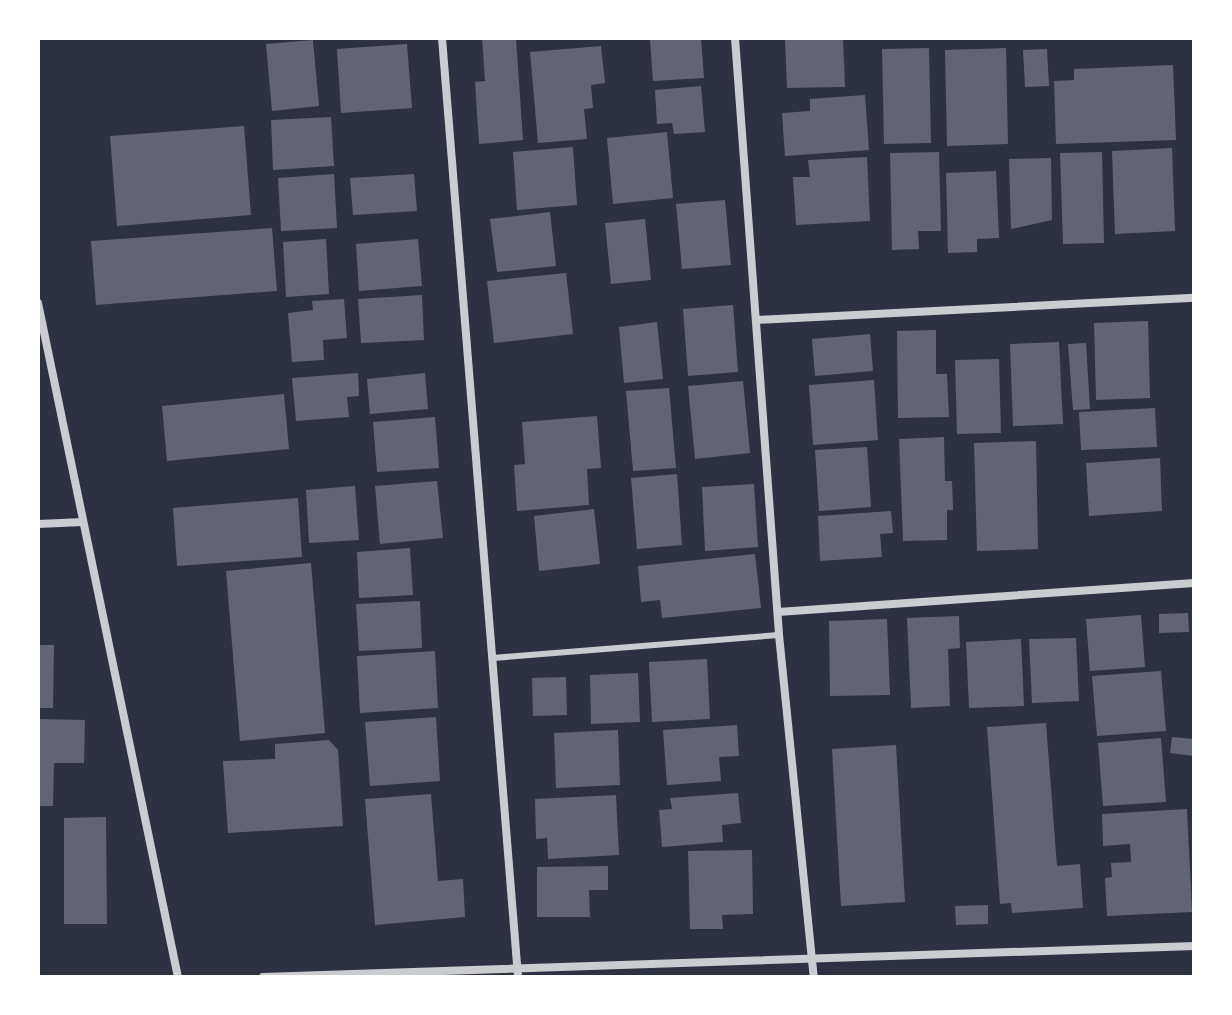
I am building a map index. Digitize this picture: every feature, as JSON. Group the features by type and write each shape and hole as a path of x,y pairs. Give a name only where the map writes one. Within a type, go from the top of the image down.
{"street":[{"path":"442,38 518,977"},
{"path":"735,38 779,635 814,977"},
{"path":"756,320 1194,298"},
{"path":"38,303 178,977"},
{"path":"38,524 83,522"},
{"path":"778,612 1194,583"},
{"path":"263,977 518,966 1194,946"}],"lane":[{"path":"493,658 779,635"}],"building":[{"path":"482,38 516,38 523,140 479,144 475,82 485,81"},
{"path":"701,38 704,78 653,81 650,40"},
{"path":"785,38 843,38 845,87 787,88"},
{"path":"313,40 319,106 272,111 266,44"},
{"path":"407,44 412,108 341,113 337,49"},
{"path":"601,46 605,83 591,85 593,108 584,109 587,139 538,143 530,52"},
{"path":"929,48 931,143 884,144 882,49"},
{"path":"1006,48 1008,144 947,146 945,50"},
{"path":"1047,49 1049,86 1025,87 1023,50"},
{"path":"1173,65 1176,140 1056,144 1054,81 1074,80 1074,69"},
{"path":"701,86 705,132 674,134 672,123 657,124 655,90"},
{"path":"865,95 869,150 785,156 782,113 810,111 810,99"},
{"path":"331,117 334,166 273,170 271,120"},
{"path":"244,126 251,215 117,226 110,136"},
{"path":"667,132 673,198 613,204 607,138"},
{"path":"573,147 577,205 517,210 513,152"},
{"path":"1172,148 1175,231 1115,234 1112,151"},
{"path":"939,152 941,231 918,231 919,249 892,250 890,153"},
{"path":"1102,152 1104,243 1063,244 1060,153"},
{"path":"867,157 870,221 796,225 793,177 810,177 808,160"},
{"path":"1051,158 1052,220 1011,229 1009,159"},
{"path":"996,171 999,238 977,239 977,252 948,253 946,173"},
{"path":"334,174 337,228 281,231 278,178"},
{"path":"414,174 417,211 353,215 350,178"},
{"path":"725,200 731,265 682,269 676,204"},
{"path":"550,212 556,266 497,272 490,219"},
{"path":"645,219 651,280 611,284 605,223"},
{"path":"272,228 277,291 96,305 91,241"},
{"path":"326,239 329,294 286,297 283,242"},
{"path":"418,239 422,286 359,291 356,244"},
{"path":"566,273 573,334 494,343 487,281"},
{"path":"422,295 424,340 361,343 358,299"},
{"path":"344,299 347,338 323,340 324,360 292,362 288,313 313,310 312,301"},
{"path":"733,305 738,372 688,376 683,309"},
{"path":"1148,321 1150,398 1096,400 1094,323"},
{"path":"657,322 663,379 624,383 619,327"},
{"path":"936,330 936,374 947,374 949,417 898,418 897,331"},
{"path":"870,334 873,371 815,376 812,339"},
{"path":"1059,342 1063,424 1013,426 1010,344"},
{"path":"1086,343 1090,409 1073,410 1068,344"},
{"path":"999,359 1001,433 957,434 955,360"},
{"path":"358,373 359,396 347,397 349,417 296,421 292,378"},
{"path":"425,373 428,409 370,414 367,379"},
{"path":"874,380 878,440 813,445 809,385"},
{"path":"743,381 750,453 695,459 688,386"},
{"path":"669,388 676,468 633,471 626,391"},
{"path":"284,394 289,449 167,461 162,406"},
{"path":"1155,408 1157,447 1081,450 1079,412"},
{"path":"597,416 601,468 587,469 589,505 517,511 514,465 525,464 522,422"},
{"path":"435,417 439,468 377,472 373,422"},
{"path":"944,437 945,481 952,481 953,510 947,510 947,540 903,541 899,439"},
{"path":"1036,441 1038,549 977,551 974,443"},
{"path":"867,447 871,507 819,511 815,450"},
{"path":"1160,458 1162,511 1089,516 1086,463"},
{"path":"677,474 682,545 637,549 631,478"},
{"path":"437,481 443,538 380,544 375,486"},
{"path":"754,484 758,547 705,551 702,487"},
{"path":"355,486 359,540 309,543 306,490"},
{"path":"298,498 302,557 177,566 173,508"},
{"path":"594,509 600,564 539,571 534,516"},
{"path":"891,511 893,533 880,534 882,557 820,561 818,516"},
{"path":"410,548 413,595 359,598 357,552"},
{"path":"755,554 761,608 662,618 660,600 641,602 638,566"},
{"path":"311,563 325,733 240,741 226,571"},
{"path":"420,601 422,648 359,651 356,604"},
{"path":"1188,613 1189,632 1159,633 1159,614"},
{"path":"1141,615 1145,667 1090,671 1086,619"},
{"path":"959,616 960,648 948,649 950,706 911,708 907,618"},
{"path":"887,619 890,695 830,696 829,621"},
{"path":"1076,638 1079,701 1032,703 1029,639"},
{"path":"1021,639 1024,706 969,708 966,642"},
{"path":"38,645 54,645 53,708 38,708"},
{"path":"435,651 438,708 360,713 357,656"},
{"path":"707,659 710,719 652,722 649,662"},
{"path":"1161,671 1166,731 1097,736 1092,676"},
{"path":"638,673 640,722 591,724 590,675"},
{"path":"566,677 567,715 533,716 532,678"},
{"path":"436,717 440,781 370,786 365,722"},
{"path":"38,719 85,720 84,763 54,763 53,806 38,806"},
{"path":"1046,723 1057,866 1080,864 1083,908 1012,913 1011,903 1000,904 987,727"},
{"path":"737,725 739,756 719,757 721,781 667,785 663,730"},
{"path":"618,730 620,785 556,788 554,733"},
{"path":"1172,737 1194,739 1194,756 1170,753"},
{"path":"1161,738 1166,802 1103,806 1098,743"},
{"path":"329,740 338,750 343,826 228,833 223,761 275,759 275,744"},
{"path":"896,745 905,902 841,906 832,749"},
{"path":"738,793 741,823 722,825 723,842 662,847 659,810 672,809 670,798"},
{"path":"431,794 438,881 463,879 465,917 375,925 365,799"},
{"path":"616,795 619,855 548,859 547,838 536,839 535,799"},
{"path":"1187,809 1192,912 1107,916 1105,878 1112,877 1111,863 1131,862 1130,844 1103,846 1102,814"},
{"path":"106,817 107,924 64,924 64,818"},
{"path":"752,850 753,914 722,915 723,929 690,929 688,851"},
{"path":"608,866 608,890 589,890 590,917 537,917 537,867"},
{"path":"988,905 988,924 956,925 955,906"}]}
